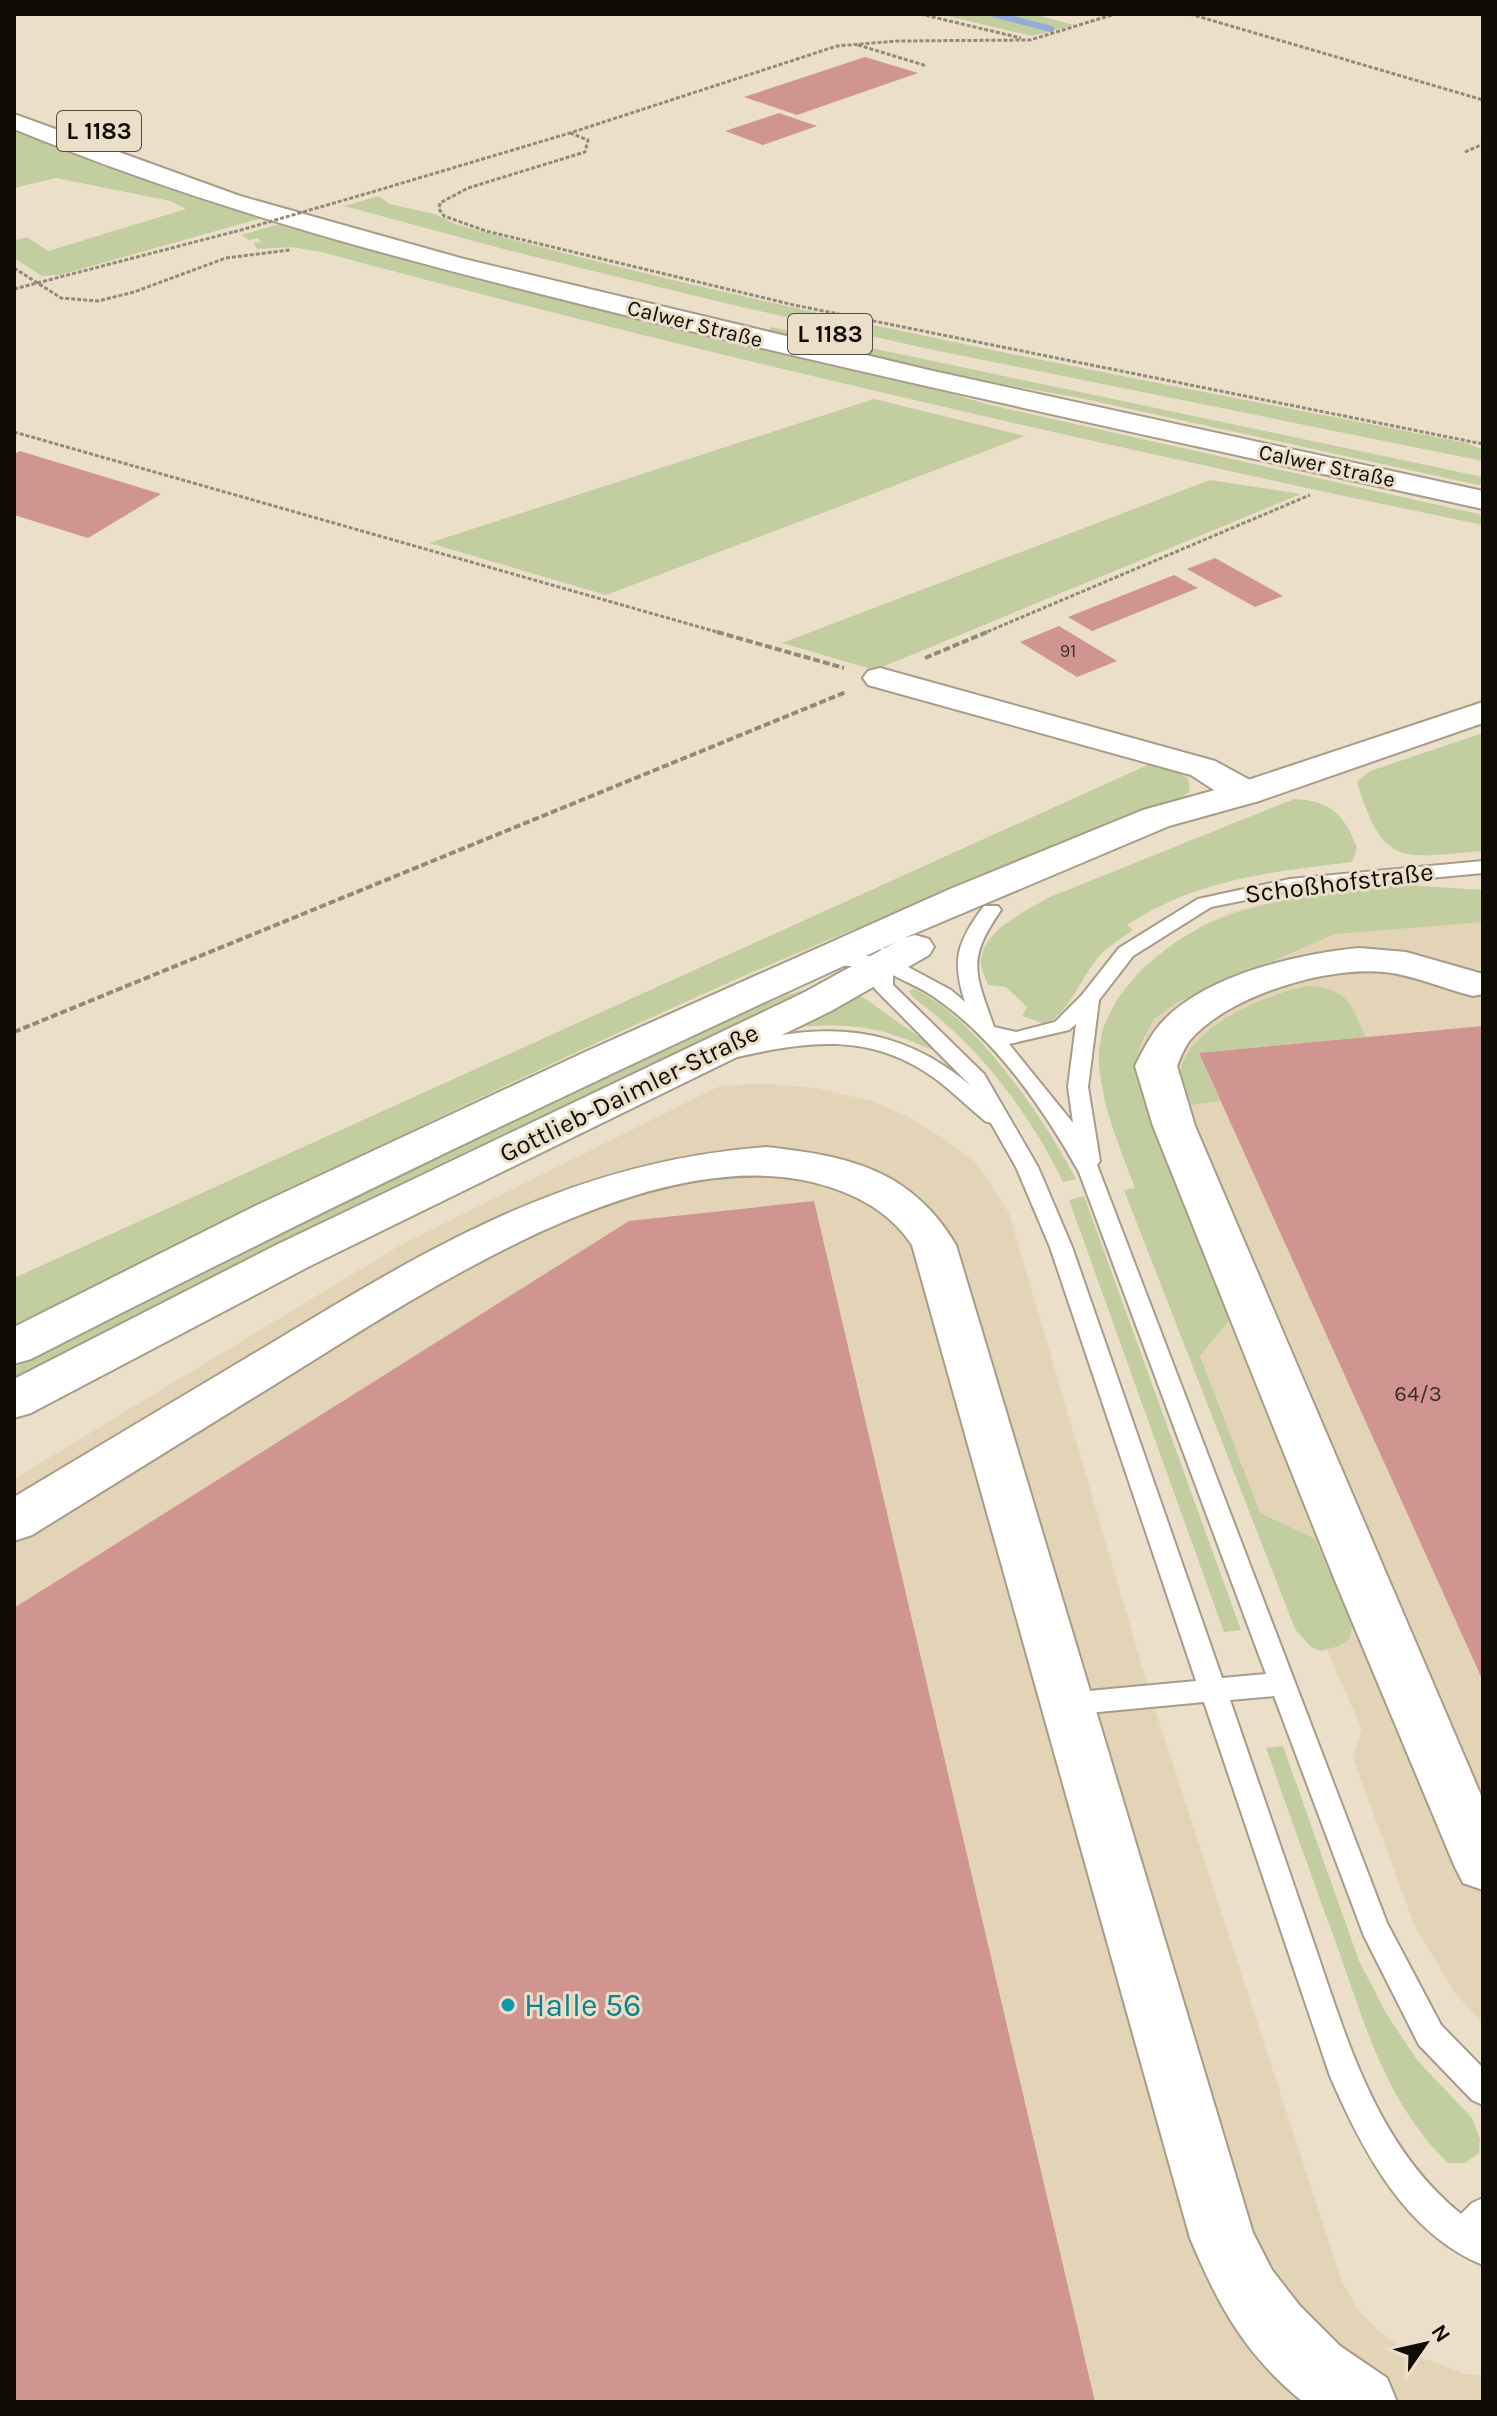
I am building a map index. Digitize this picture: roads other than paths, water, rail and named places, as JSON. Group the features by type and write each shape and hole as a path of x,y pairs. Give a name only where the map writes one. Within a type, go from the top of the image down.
{"main road":[{"name":"L 1183","path":"51,112 77,123"},
{"name":"Calwer Straße","path":"14,121 236,201 513,279 855,362 1483,500"},
{"name":"Calwer Straße","path":"131,144 264,191 539,266 795,326 1152,402"},
{"path":"880,678 1203,768 1246,793"},
{"name":"Gottlieb-Daimler-Straße","path":"14,1347 267,1219 822,959 1176,834 1246,793 1483,712"},
{"name":"Gottlieb-Daimler-Straße","path":"14,1400 292,1256 817,1002 977,904"},
{"path":"1473,984 1383,960 1316,964 1234,994 1183,1024 1166,1042 1156,1066 1174,1126 1362,1583 1483,1865"},
{"path":"14,1521 427,1270 559,1206 624,1185 704,1166 781,1160 823,1166 861,1180 896,1200 922,1222 934,1245 1222,2238 1251,2298 1286,2341 1335,2386 1363,2402"}],"lane":[{"name":"Schoßhofstraße","path":"988,1032 1016,1038 1062,1026 1089,999 1126,952 1205,903 1290,885 1483,867"},
{"path":"977,904 964,964 988,1032"},
{"path":"822,959 884,962 944,994 988,1032 1060,1119 1090,1172 1374,1927 1430,2035 1483,2090"},
{"path":"884,962 883,986 977,1079 1027,1167 1061,1247 1345,2076 1369,2129 1398,2176 1476,2233"},
{"path":"1089,999 1078,1087 1090,1172"},
{"path":"700,1059 785,1039 838,1034 888,1043 938,1070 1004,1127"},
{"path":"1067,1704 1281,1684"}],"waterway":[{"path":"994,14 1051,29"}],"place":[{"name":"Halle 56","path":"508,2005"}]}
